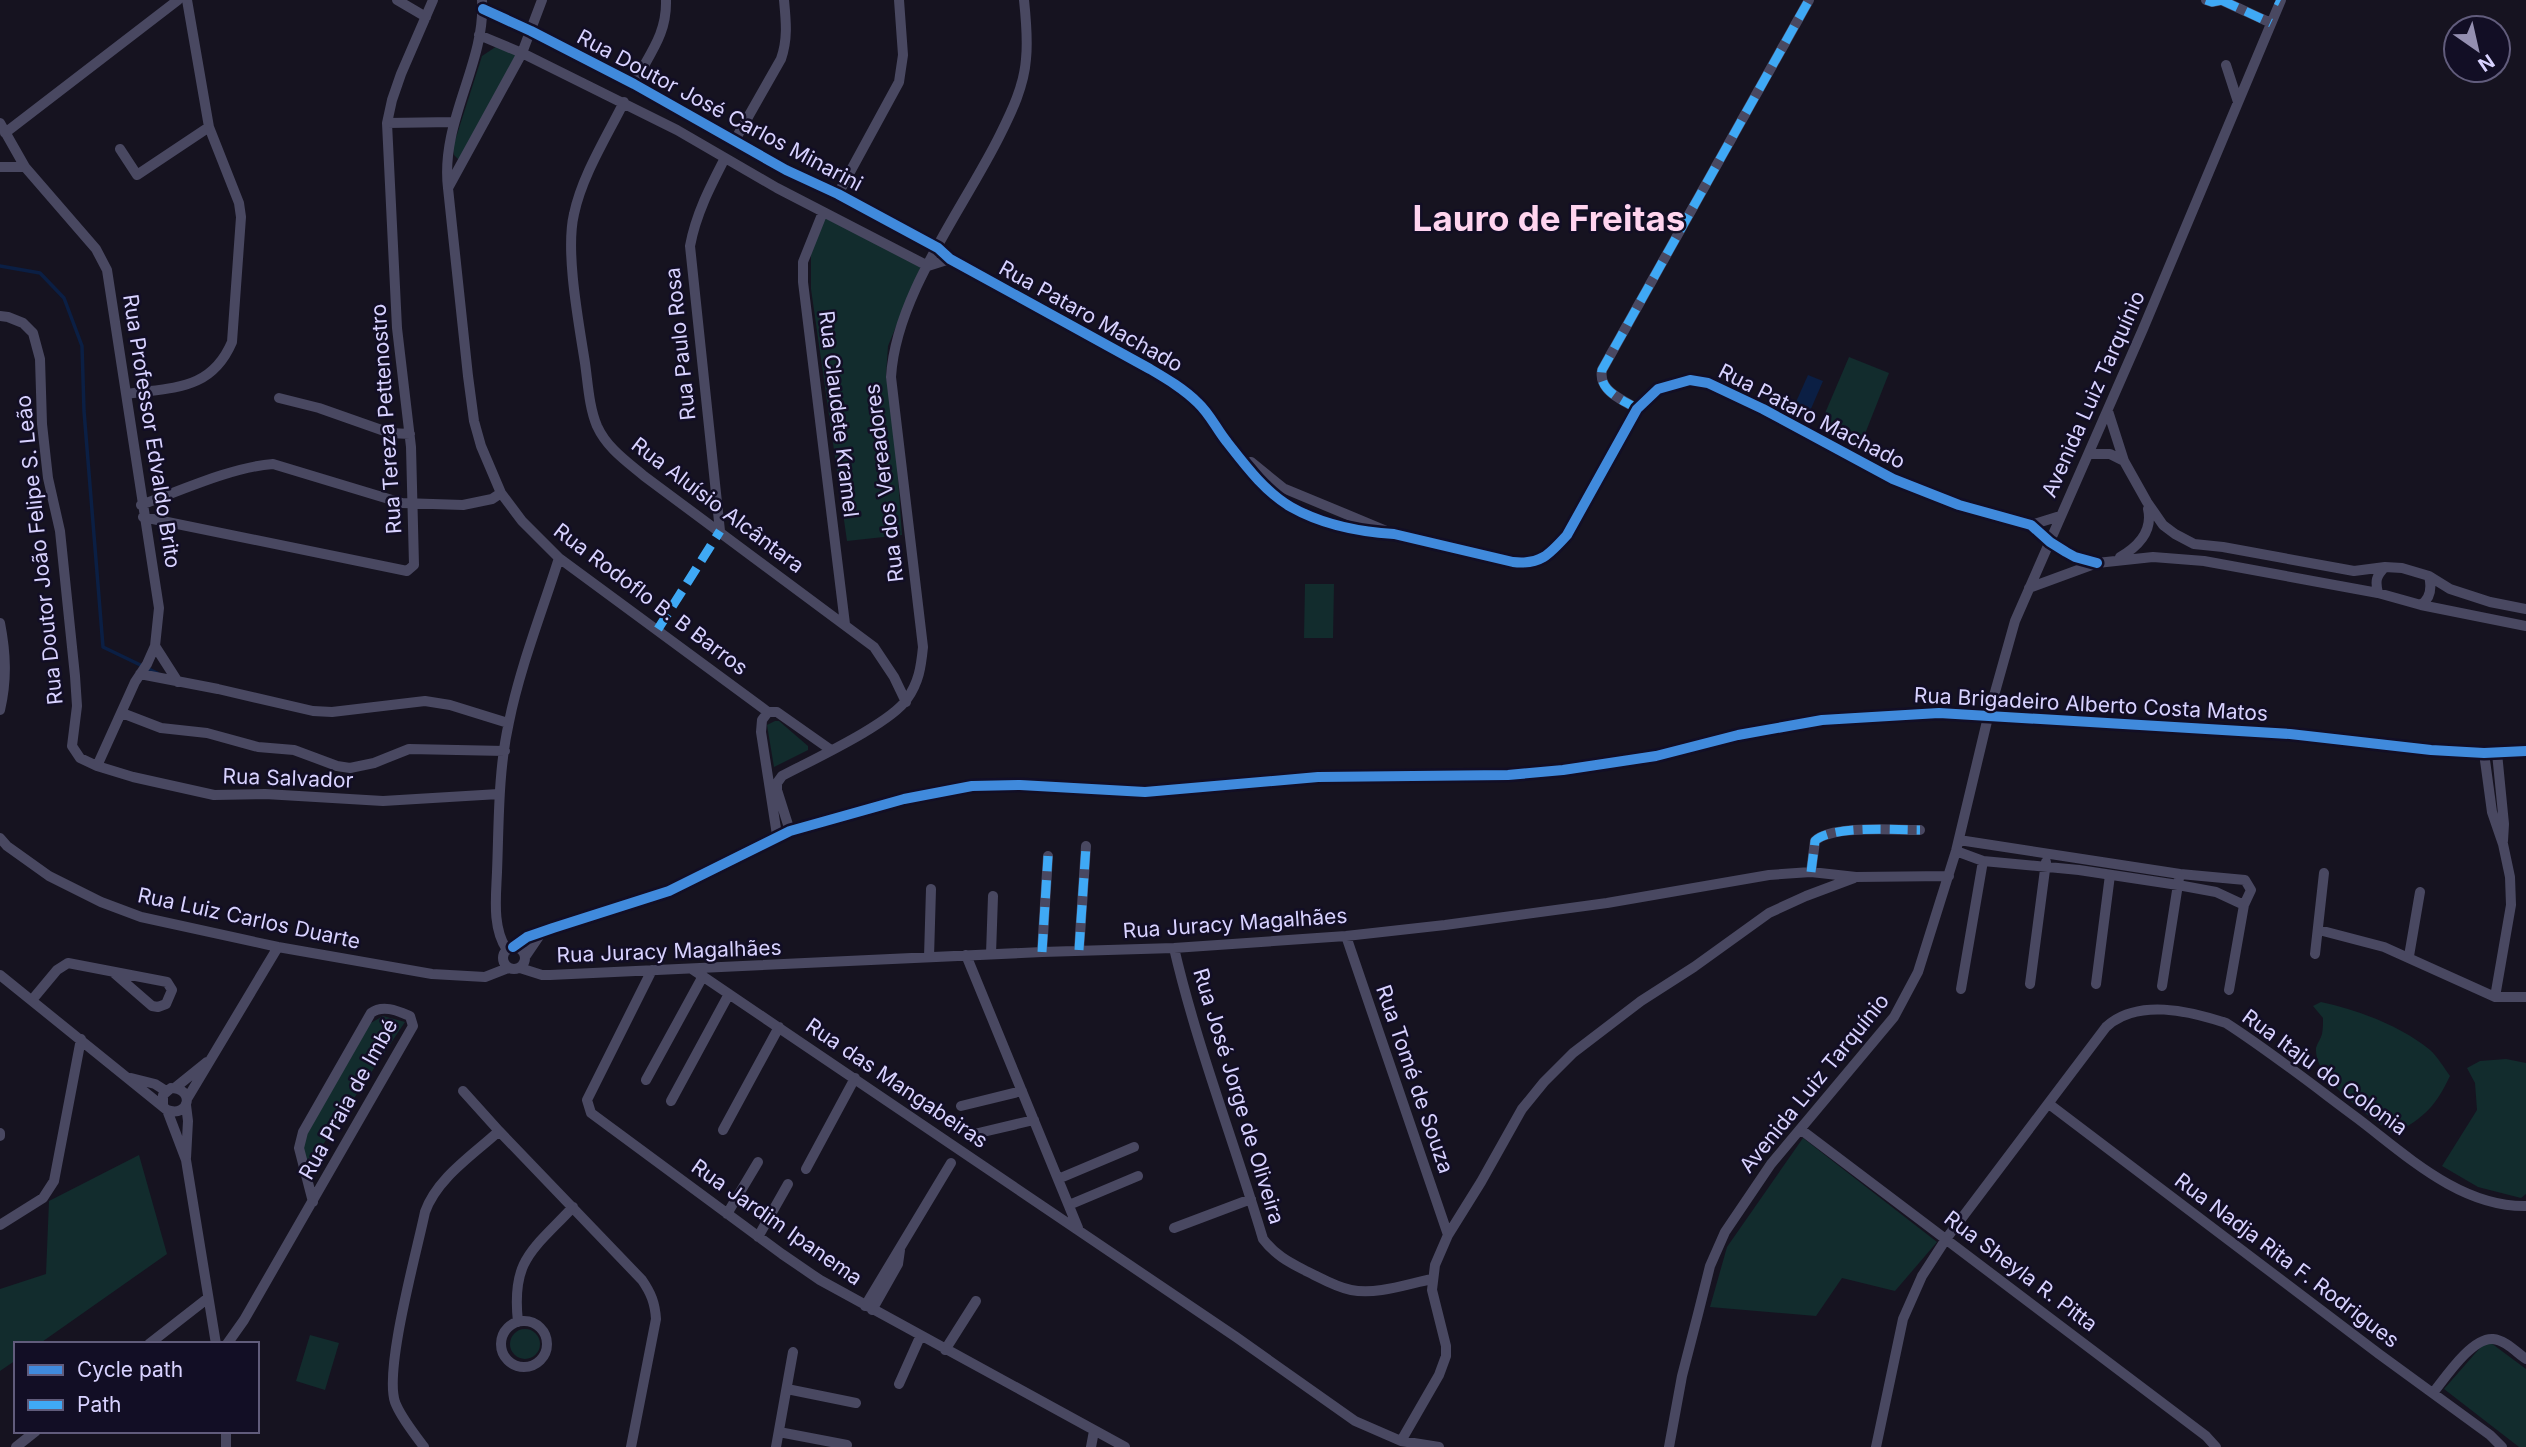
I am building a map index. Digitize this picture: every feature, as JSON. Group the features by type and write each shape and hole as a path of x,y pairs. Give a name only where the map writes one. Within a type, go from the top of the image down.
{"street":[{"path":"3,128 178,0"},
{"path":"127,394 197,381 212,372 224,360 232,342 241,217 235,189 209,127 187,0"},
{"path":"397,0 426,17"},
{"name":"Rua Tereza Pettenostro","path":"142,511 407,571 414,565 410,434 399,363 387,123 401,74 433,0"},
{"path":"448,188 522,53 542,0"},
{"path":"634,84 662,37 667,15 666,0"},
{"path":"736,140 786,45 784,0"},
{"path":"838,194 899,82 903,55 900,0"},
{"name":"Rua dos Vereadores","path":"790,831 777,790 777,783 782,776 879,723 906,702 920,673 923,647 891,377 892,352 928,266 992,152 1019,92 1026,59 1024,0"},
{"path":"1637,408 1606,389 1602,382 1602,370 1809,0"},
{"path":"2206,0 2221,0 2271,23"},
{"name":"Avenida Luiz Tarquínio","path":"1670,1447 1685,1363 1710,1266 1725,1232 1771,1164 1894,1017 1918,972 1958,846 1987,717 2015,621 2108,411 2279,1"},
{"name":"Rua Doutor José Carlos Minarini","path":"482,5 688,113 786,170 838,194 938,248"},
{"name":"Rua Rodoflo B. B Barros","path":"482,5 479,35 454,122 447,157 448,188 474,421 490,470 522,521 559,558 768,712 777,712 831,750"},
{"name":"Rua Doutor José Carlos Minarini","path":"479,35 624,102 777,188 928,266"},
{"path":"2226,65 2238,102"},
{"name":"Rua Aluísio Alcântara","path":"624,102 578,198 571,228 579,319 592,410 605,440 616,453 874,647 894,677 906,702"},
{"path":"677,130 688,113"},
{"path":"387,123 454,122"},
{"path":"120,149 137,176 209,127"},
{"name":"Rua Professor Edvaldo Brito","path":"3,128 25,167 103,260 111,291 142,511 159,608 155,646 97,766"},
{"name":"Rua Paulo Rosa","path":"720,531 690,246 702,205 724,158"},
{"path":"0,167 25,167"},
{"path":"777,188 786,170"},
{"name":"Rua Claudete Kramel","path":"823,212 803,262 803,282 845,624"},
{"name":"Rua Pataro Machado","path":"938,248 950,259 1139,362 1179,387 1200,404 1225,441 1269,491 1291,507 1318,518 1513,562 1528,564 1540,560 1554,550 1567,535 1637,408 1658,389 1690,380 1708,383 1904,484 1959,505 2031,525 2066,552"},
{"path":"928,266 950,259"},
{"name":"Rua Doutor João Felipe S. Leão","path":"0,316 23,323 33,333 40,359 46,464 60,531 75,676 76,706 72,746 80,758"},
{"path":"279,398 319,408 390,433 410,434"},
{"path":"2108,411 2124,461 2147,502 2163,524 2194,544 2354,571 2402,568 2429,576 2450,589 2490,602 2526,609"},
{"name":"Rua Pataro Machado","path":"1225,441 1268,478 1303,498 1329,506 1394,534"},
{"path":"2089,454 2110,454 2124,461"},
{"path":"142,511 236,472 273,464 380,498 414,504 471,504 492,499 502,493"},
{"path":"1291,507 1303,498"},
{"path":"2116,559 2129,552 2143,538 2151,520 2147,502"},
{"path":"1318,518 1329,506"},
{"path":"2031,525 2059,519 2066,552 2097,563"},
{"path":"2029,588 2097,563 2153,557 2204,561 2378,593 2421,605 2526,626"},
{"path":"523,962 521,950 510,948 500,940 497,930 499,794 509,723 559,558"},
{"path":"2378,593 2375,583 2377,575 2385,567"},
{"path":"2421,605 2427,601 2430,592 2429,576"},
{"path":"0,624 5,647 6,675 0,710"},
{"path":"155,646 178,682"},
{"path":"141,674 313,711 332,712 425,701 450,705 509,723"},
{"path":"768,712 762,720 761,732 778,835"},
{"path":"121,713 161,729 195,731 239,744 294,750 350,768 374,763 410,749 505,751"},
{"name":"Rua Brigadeiro Alberto Costa Matos","path":"510,948 527,937 669,891 778,835 904,799 972,786 1020,785 1145,792 1318,776 1508,775 1656,756 1738,735 1822,720 1939,713 2290,734 2431,750 2484,753 2526,751"},
{"path":"2484,753 2492,811 2510,877 2511,905 2495,997"},
{"path":"2497,753 2504,824 2503,844"},
{"name":"Rua Salvador","path":"80,758 144,780 214,794 265,793 383,800 499,794"},
{"path":"1811,872 1815,841 1823,834 1867,829 1920,830"},
{"name":"Rua Luiz Carlos Duarte","path":"0,838 6,846 49,876 124,912 172,925 432,974 485,977 523,962"},
{"path":"1079,950 1086,846"},
{"path":"1958,846 2008,847 2080,858 2179,879 2244,905"},
{"path":"1958,846 1983,861 2002,864 2179,879 2245,880 2251,890 2244,905 2229,990"},
{"path":"2002,864 2008,847"},
{"path":"2029,985 2048,853"},
{"path":"1042,952 1048,856"},
{"path":"2079,870 2080,858"},
{"path":"1961,989 1983,861"},
{"name":"Rua Juracy Magalhães","path":"523,962 542,975 550,975 1079,950 1174,948 1346,936 1607,903 1769,874 1811,872 1856,877 1949,876"},
{"path":"2315,954 2324,873"},
{"path":"2096,984 2110,874"},
{"path":"1401,1441 1440,1374 1446,1356 1434,1300 1434,1265 1448,1235 1522,1109 1573,1053 1612,1021 1769,913 1856,877"},
{"path":"2162,986 2179,879"},
{"path":"929,957 931,889"},
{"path":"2409,956 2420,892"},
{"path":"990,954 993,896"},
{"path":"2319,930 2409,956 2479,992 2495,997 2526,998"},
{"path":"523,962 542,932"},
{"name":"Rua Tomé de Souza","path":"1346,936 1448,1235"},
{"path":"0,975 165,1108 177,1112 186,1102 278,947"},
{"path":"508,968 503,959 510,948"},
{"name":"Rua José Jorge de Oliveira","path":"1174,948 1208,1069 1263,1238 1272,1251 1285,1261 1353,1291 1370,1291 1432,1279"},
{"path":"966,955 1079,1230"},
{"path":"32,1000 57,970 68,963 167,982 172,990 166,1004 152,1006 114,973"},
{"name":"Rua das Mangabeiras","path":"692,969 1236,1337 1355,1421 1401,1441 1439,1447"},
{"name":"Rua Jardim Ipanema","path":"652,970 587,1104 591,1113 820,1280 1125,1447"},
{"path":"646,1080 703,976"},
{"path":"671,1101 729,994"},
{"name":"Rua Praia de Imbé","path":"228,1342 244,1320 313,1202 414,1026 411,1016 396,1010 379,1008 371,1013 303,1132 299,1148 313,1202"},
{"name":"Rua Itaju do Colonia","path":"1876,1447 1903,1319 1922,1276 1945,1239 2106,1027 2116,1018 2138,1011 2172,1011 2200,1014 2226,1023 2420,1166 2459,1190 2489,1202 2526,1206"},
{"path":"723,1130 779,1027"},
{"path":"0,1225 43,1198 54,1181 81,1038"},
{"path":"186,1160 165,1108 163,1095 214,1055"},
{"path":"128,1077 185,1094 188,1121 186,1160 216,1342"},
{"path":"806,1169 855,1078"},
{"path":"463,1091 642,1280 656,1304 656,1319 631,1447"},
{"path":"961,1106 1022,1091"},
{"name":"Rua Nadja Rita F. Rodrigues","path":"2049,1104 2502,1447"},
{"path":"970,1135 1034,1120"},
{"name":"Rua Sheyla R. Pitta","path":"1800,1129 2206,1436 2216,1447"},
{"path":"424,1447 402,1415 392,1387 405,1304 425,1212 438,1187 499,1131"},
{"path":"1058,1179 1133,1147"},
{"path":"727,1214 758,1162"},
{"path":"869,1308 898,1264 900,1250 951,1163"},
{"path":"1069,1205 1138,1175"},
{"path":"758,1237 788,1184"},
{"path":"1174,1228 1251,1199"},
{"path":"518,1322 515,1297 520,1270 535,1248 573,1208"},
{"path":"152,1342 208,1298"},
{"path":"945,1350 976,1301"},
{"path":"518,1322 536,1324 547,1338 544,1356 530,1367 513,1364 502,1350 504,1333 518,1322"},
{"path":"899,1384 920,1336"},
{"path":"2432,1393 2470,1349 2484,1339 2504,1343 2526,1359"},
{"path":"776,1447 793,1352"},
{"path":"787,1389 856,1403"},
{"path":"1091,1447 1094,1431"},
{"path":"779,1432 848,1445"},
{"path":"16,1447 34,1433"}],"green space":[{"path":"497,46 517,54 459,160 454,155 453,147 482,56"},
{"path":"821,212 921,266 888,346 886,375 894,422 902,535 847,541 811,289 811,250"},
{"path":"1849,357 1889,373 1861,444 1820,425"},
{"path":"1305,584 1334,584 1333,638 1304,638"},
{"path":"779,721 808,746 808,750 774,767 767,725"},
{"path":"2321,1002 2378,1020 2419,1041 2433,1053 2450,1076 2428,1110 2394,1134 2334,1085 2324,1073 2316,1048 2322,1034 2323,1018 2313,1006"},
{"path":"383,1016 405,1022 304,1173 299,1145 369,1024"},
{"path":"2506,1059 2526,1063 2526,1194 2521,1198 2478,1187 2442,1166 2477,1110 2475,1083 2467,1068 2480,1061"},
{"path":"1803,1138 1937,1242 1895,1291 1842,1278 1816,1316 1710,1307 1727,1247"},
{"path":"139,1155 167,1254 42,1342 14,1342 14,1361 0,1371 0,1289 46,1274 49,1201"},
{"path":"525,1329 536,1333 540,1344 536,1355 525,1359 514,1355 510,1344 514,1333"},
{"path":"310,1335 339,1343 325,1390 296,1381"},
{"path":"2487,1340 2526,1369 2526,1447 2519,1447 2444,1389"}],"water":[{"path":"1808,375 1823,381 1807,418 1792,411"}],"waterway":[{"path":"0,266 40,273 64,298 82,346 84,411 103,647 157,673"}],"marked path":[{"path":"1637,409 1607,389 1602,370 1809,0"},
{"path":"2206,0 2222,0"},
{"path":"2221,0 2271,23"},
{"path":"2276,0 2280,2"},
{"path":"658,629 720,531"},
{"path":"1811,872 1815,841 1823,836 1864,829 1920,830"},
{"path":"1079,950 1086,846"},
{"path":"1042,952 1048,856"}],"cycle path":[{"path":"483,9 634,84 786,170 838,194 938,248 950,259 1163,377 1202,407 1264,486 1291,507 1315,518 1341,526 1394,534 1513,562 1537,560 1549,553 1567,535 1637,409 1658,389 1690,380 1708,383 1763,409 1893,479 1959,505 2031,525 2066,552 2097,563"},
{"path":"513,947 527,937 669,891 790,831 904,799 972,786 1020,785 1145,792 1318,777 1508,775 1656,756 1738,735 1822,720 1939,713 2290,734 2431,750 2484,753 2526,751"}],"district":[{"name":"Lauro de Freitas","path":"1549,218"}]}
